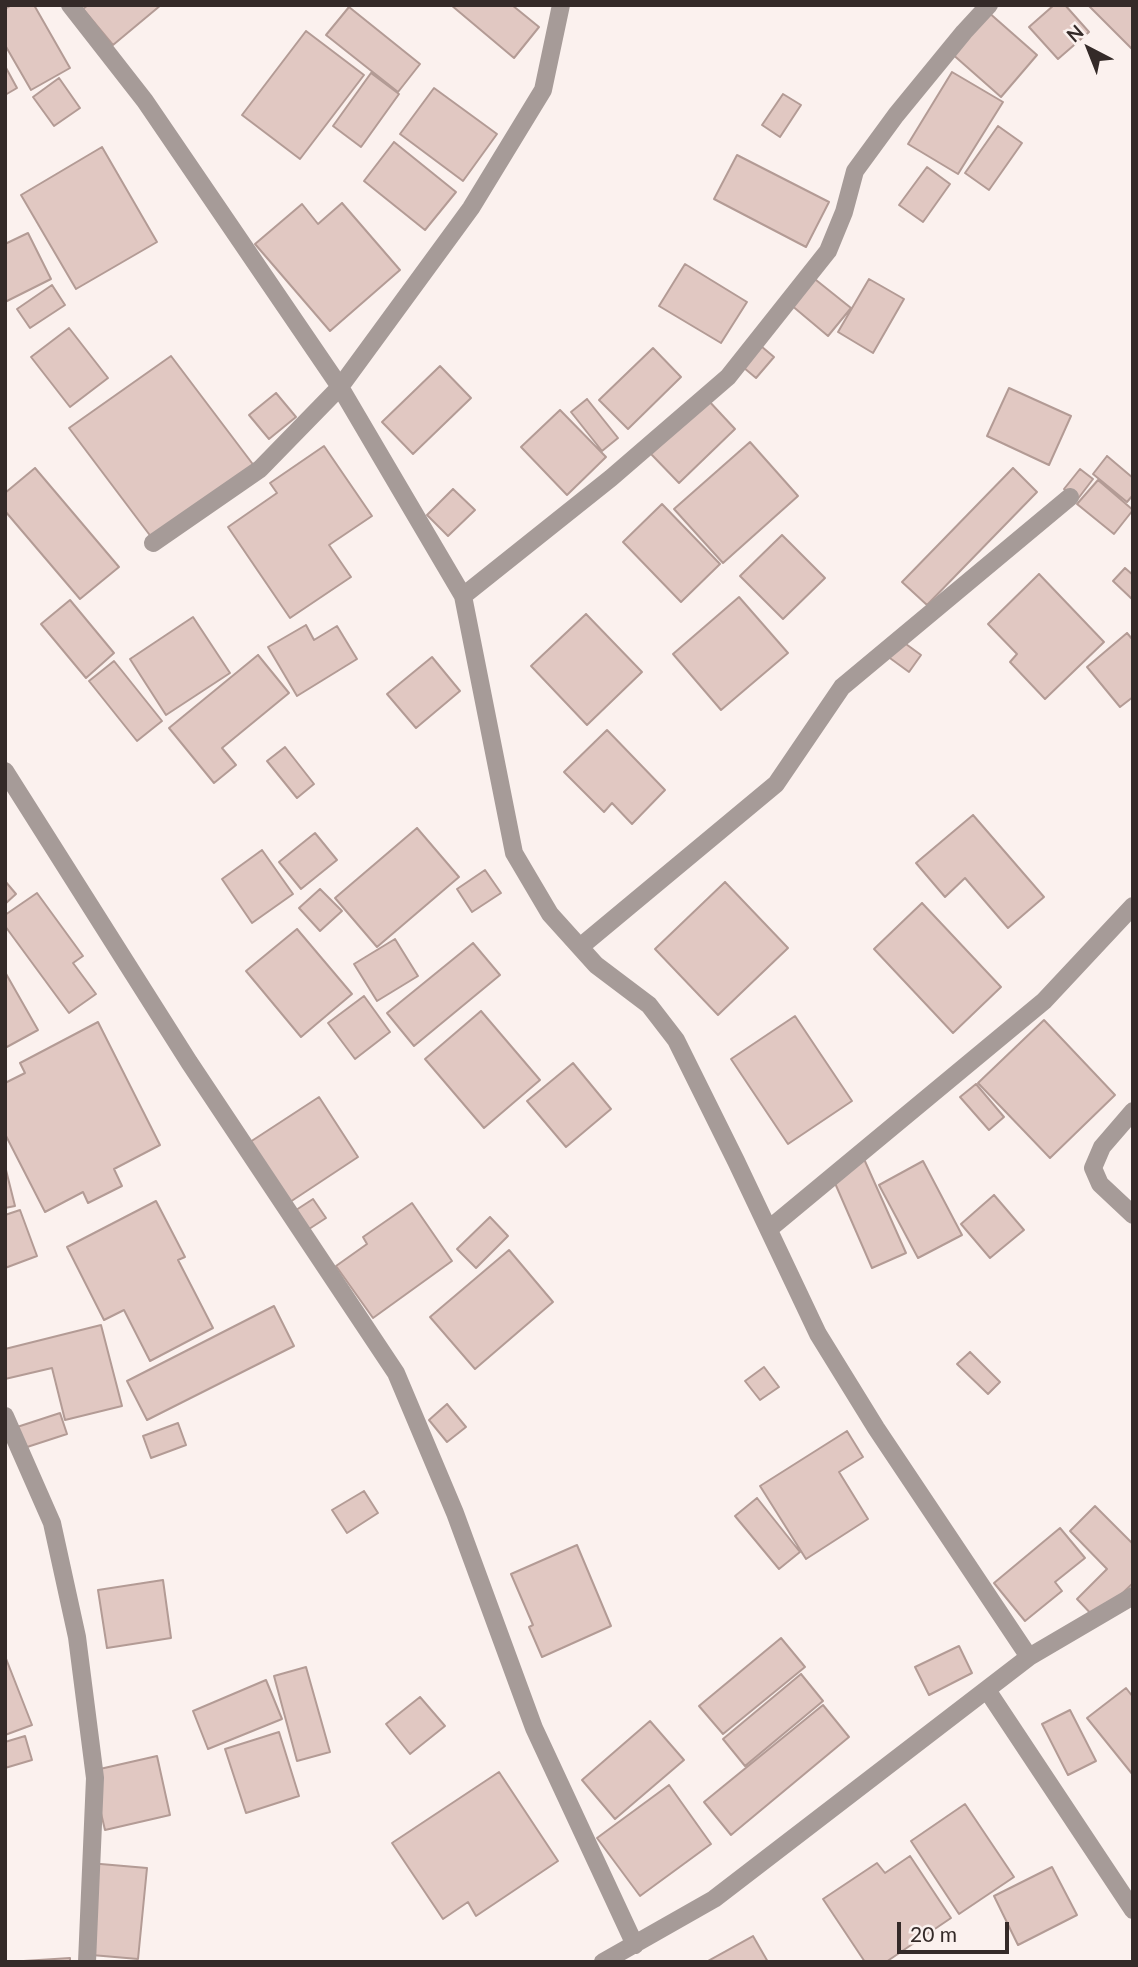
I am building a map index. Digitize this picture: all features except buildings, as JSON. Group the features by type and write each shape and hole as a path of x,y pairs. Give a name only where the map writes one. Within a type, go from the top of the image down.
{"street":[{"path":"69,5 145,101 340,387 463,596 514,853 550,914 596,965 649,1005 676,1040 818,1334 876,1428 1029,1657"},
{"path":"153,543 260,469 340,387 471,208 543,90 561,5"},
{"path":"463,596 611,478 728,377 828,251 844,212 855,171 896,115 989,5"},
{"path":"580,947 776,784 842,687 1070,497"},
{"path":"5,771 189,1062 396,1373 455,1513 534,1728 635,1945"},
{"path":"769,1229 1044,1001 1133,906"},
{"path":"1133,1111 1102,1147 1093,1168 1100,1184 1133,1215"},
{"path":"5,1416 52,1523 78,1637 95,1778 88,1962"},
{"path":"603,1962 714,1899 1029,1657 1133,1596"},
{"path":"987,1690 1133,1910"}]}
